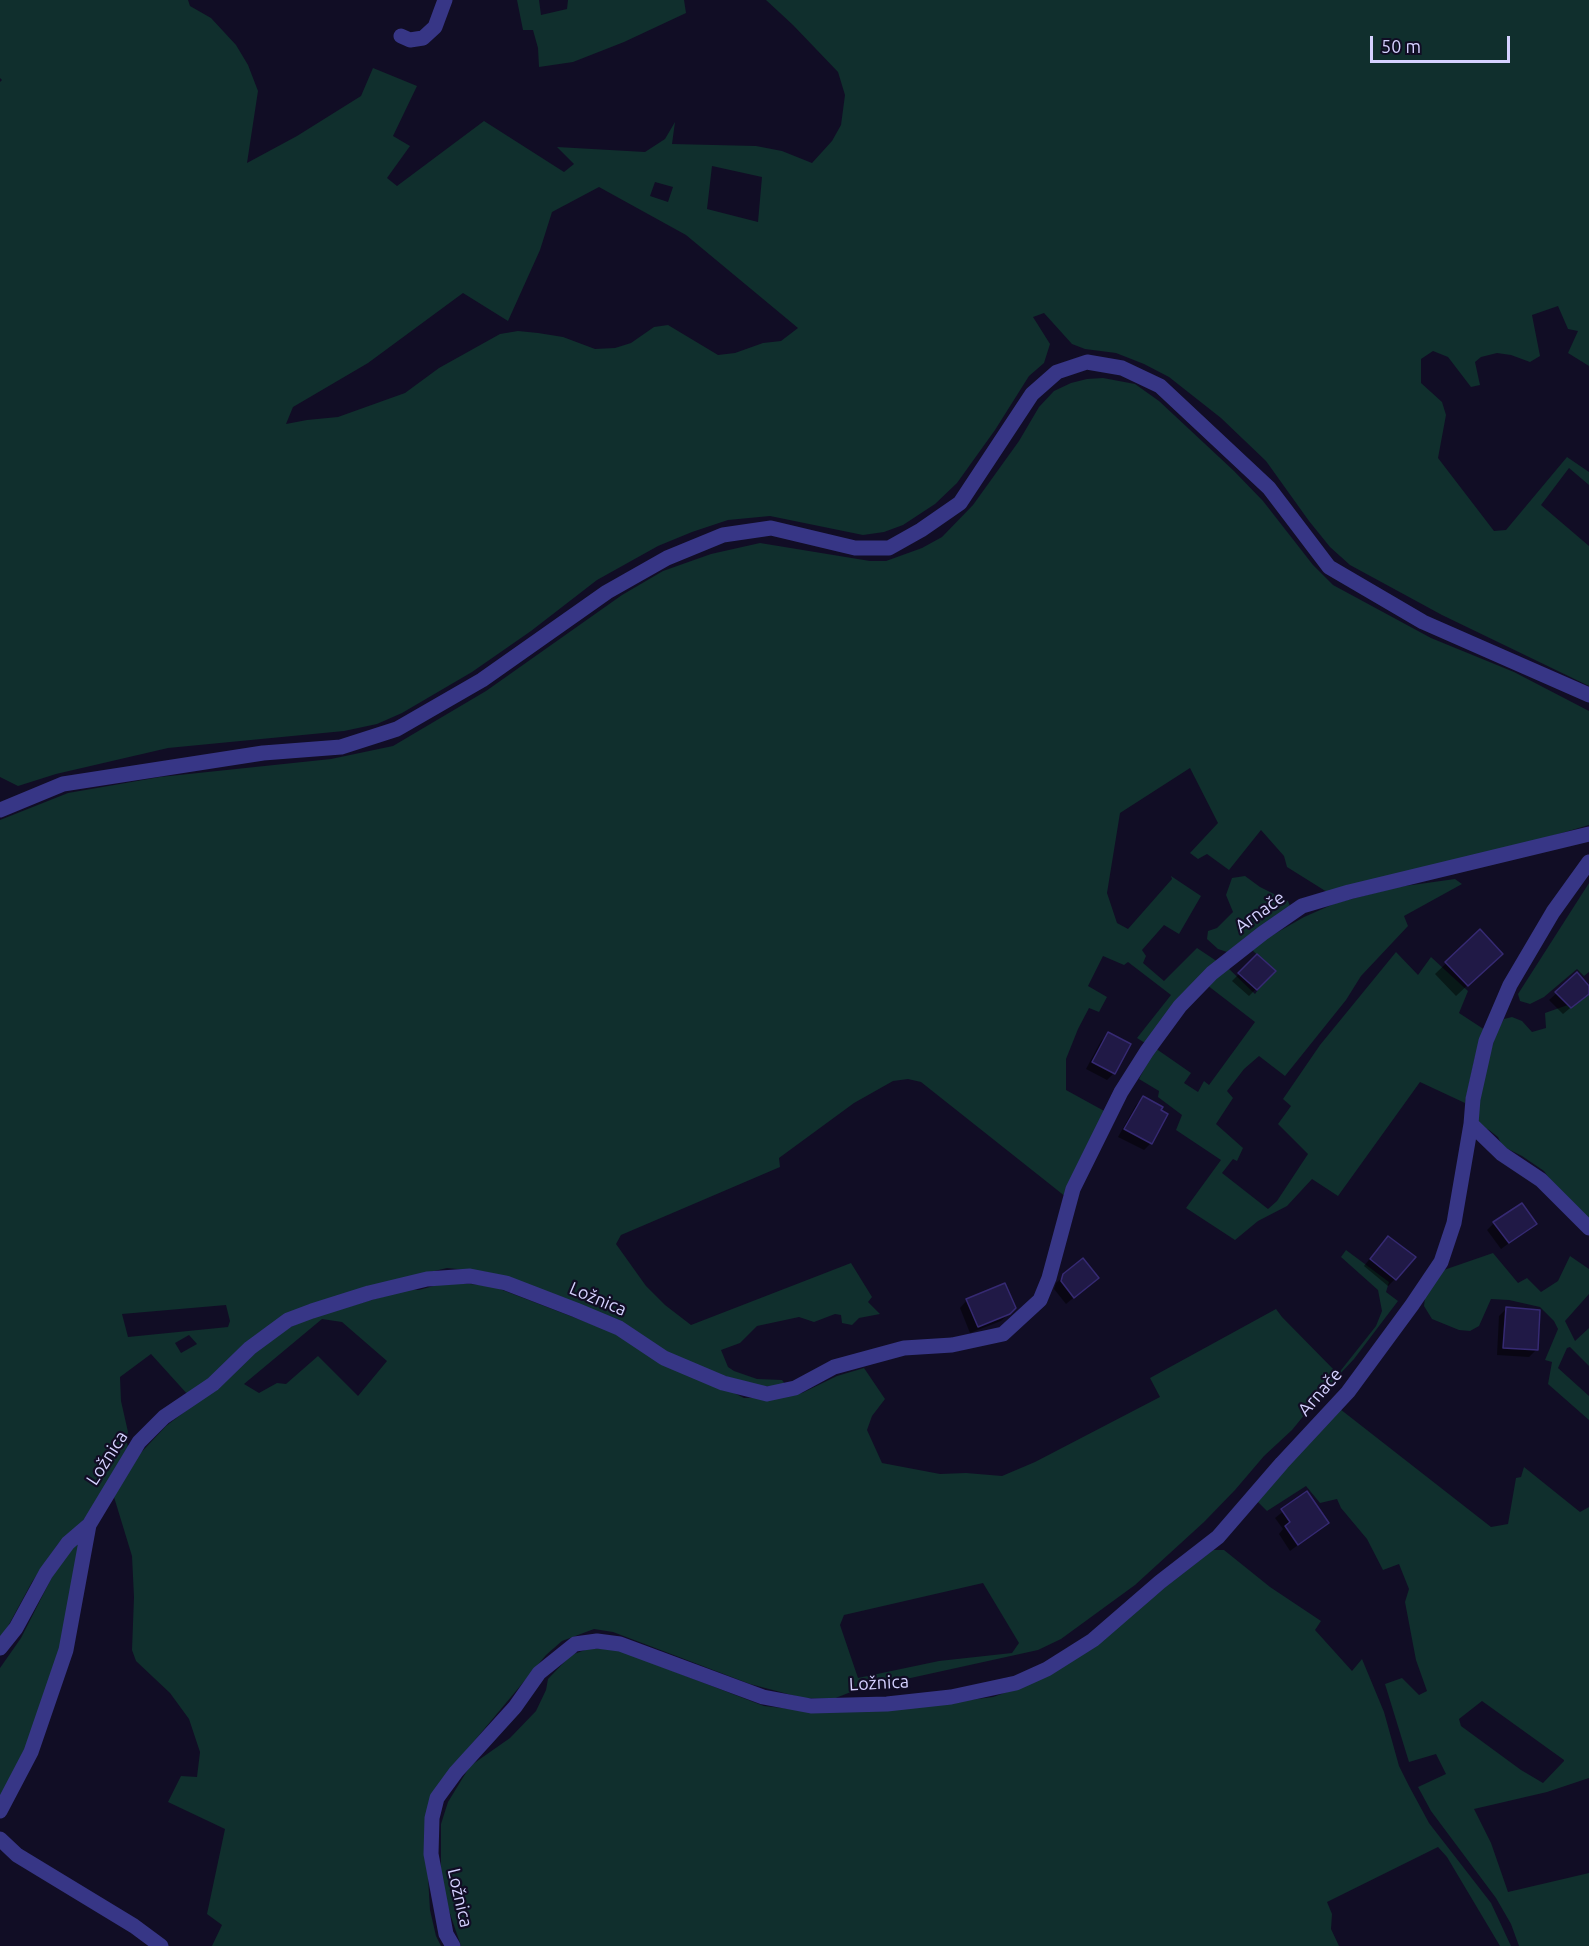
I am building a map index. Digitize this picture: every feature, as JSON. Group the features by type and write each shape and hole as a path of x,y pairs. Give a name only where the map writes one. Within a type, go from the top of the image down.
{"street":[{"path":"401,36 410,40 423,38 435,27 445,0"},
{"path":"0,810 63,783 263,753 341,747 397,729 482,680 606,592 667,558 723,535 771,528 855,548 889,548 921,530 960,503 1032,394 1057,372 1087,362 1122,368 1160,386 1269,488 1329,567 1423,622 1589,695"},
{"name":"Arnače","path":"1073,1188 1121,1092 1180,1006 1212,973 1292,912 1302,906 1349,892 1589,834"},
{"name":"Arnače","path":"1218,1537 1282,1462 1348,1392 1441,1262 1454,1223 1472,1124 1473,1099 1486,1041 1510,985 1553,912 1589,862"},
{"path":"1472,1124 1502,1154 1541,1180 1589,1228"},
{"name":"Ložnica","path":"0,1648 16,1628 46,1574 68,1543 89,1525 139,1442 164,1417 213,1384 260,1341 288,1320 312,1311 427,1279 470,1276 506,1282 620,1328 664,1358 723,1383 767,1394 795,1388 834,1367 904,1348 952,1345 1003,1334 1040,1300 1049,1278 1073,1188"},
{"name":"Ložnica","path":"0,1812 32,1752 66,1650 89,1525"},
{"name":"Ložnica","path":"453,1946 446,1934 431,1854 432,1818 437,1798 456,1772 515,1707 539,1673 574,1644 597,1641 620,1644 763,1697 812,1706 887,1704 951,1697 1016,1683 1047,1669 1093,1640 1160,1582 1218,1537"},
{"path":"0,1839 17,1855 115,1914 161,1946"}],"green space":[{"path":"0,0 188,0 190,6 211,18 236,45 248,65 258,91 247,163 297,136 361,96 373,68 417,86 393,136 410,146 387,178 397,186 484,121 564,172 574,164 557,147 645,152 665,139 675,122 672,144 756,146 782,151 812,163 832,141 841,125 845,95 838,72 766,0 1589,0 1589,366 1568,353 1578,331 1568,329 1558,306 1532,315 1540,356 1530,362 1497,353 1481,357 1475,362 1480,385 1471,387 1448,357 1433,351 1421,359 1421,383 1442,402 1446,415 1438,458 1494,531 1506,530 1567,457 1589,472 1589,485 1569,468 1541,505 1589,546 1589,686 1442,615 1350,565 1330,547 1309,521 1266,461 1221,418 1169,377 1144,364 1116,353 1085,349 1072,344 1044,313 1033,317 1050,344 1044,363 1029,376 995,430 957,483 935,504 903,525 884,532 863,535 770,516 728,520 658,546 597,580 531,631 472,672 402,713 377,724 344,731 168,748 56,774 18,786 0,777 0,82 2,80 0,78","holes":["712,166 762,177 758,222 707,209","655,182 673,187 668,202 650,196","599,187 686,235 798,328 781,341 763,343 735,353 718,355 668,325 654,327 631,343 615,348 595,349 563,337 538,333 518,331 500,334 439,368 405,393 338,417 286,424 293,407 368,363 463,293 508,321 540,250 552,212"]},
{"path":"517,0 539,0 541,15 567,9 568,0 684,0 686,13 624,42 573,62 539,67 538,48 533,30 523,30"},
{"path":"1103,378 1135,384 1159,401 1263,501 1313,565 1333,585 1431,638 1514,672 1589,711 1589,825 1531,842 1327,892 1287,867 1284,856 1261,830 1229,870 1207,854 1198,859 1190,853 1218,823 1190,768 1120,813 1107,893 1117,923 1128,929 1172,879 1171,876 1201,896 1179,934 1164,925 1142,950 1146,956 1143,963 1164,981 1197,948 1218,962 1145,1043 1137,1038 1171,995 1128,962 1124,965 1103,956 1088,986 1107,997 1099,1012 1089,1008 1078,1029 1066,1059 1066,1090 1106,1112 1066,1197 921,1082 908,1079 893,1081 854,1103 779,1158 780,1167 621,1235 616,1244 646,1286 665,1305 691,1325 851,1263 872,1297 868,1302 880,1314 859,1318 852,1325 842,1323 841,1315 835,1314 814,1322 799,1317 757,1326 740,1343 721,1350 728,1367 734,1371 757,1379 782,1380 785,1384 756,1386 726,1378 677,1360 619,1320 487,1272 447,1268 384,1283 308,1308 189,1396 151,1354 120,1377 128,1447 98,1500 79,1526 58,1544 32,1582 0,1641 0,820 68,793 160,777 331,759 393,746 486,691 622,595 663,571 711,554 760,543 870,561 886,561 922,548 942,537 973,505 1019,441 1039,407 1054,391 1087,379","holes":["226,1305 230,1321 228,1327 128,1337 122,1314","189,1335 197,1344 181,1353 175,1343"]},
{"path":"1245,876 1260,887 1288,901 1291,909 1227,952 1218,949 1207,939 1208,931 1217,928 1233,912 1226,895 1232,878"},
{"path":"1455,879 1462,884 1404,916 1408,926 1361,976 1346,1000 1285,1076 1259,1056 1244,1069 1227,1091 1233,1098 1216,1124 1243,1148 1237,1161 1233,1159 1222,1173 1268,1209 1277,1201 1308,1154 1278,1124 1291,1106 1283,1099 1320,1045 1396,952 1418,975 1431,957 1468,991 1459,1013 1485,1030 1475,1057 1465,1103 1420,1082 1338,1196 1312,1179 1287,1206 1258,1221 1235,1240 1186,1208 1221,1160 1176,1130 1182,1115 1158,1097 1159,1091 1139,1079 1155,1048 1191,1073 1184,1083 1198,1092 1204,1081 1209,1085 1255,1022 1207,985 1227,967 1255,994 1273,970 1250,948 1304,917 1336,903 1398,887"},
{"path":"1589,883 1589,972 1584,976 1577,969 1544,997 1530,1004 1520,1001 1518,994"},
{"path":"1589,994 1589,1222 1556,1188 1544,1171 1502,1146 1498,1137 1476,1124 1477,1093 1497,1031 1504,1019 1512,1017 1522,1021 1532,1032 1546,1028 1545,1013 1579,1001"},
{"path":"1346,1250 1389,1282 1386,1292 1398,1301 1354,1359 1292,1430 1264,1456 1204,1522 1135,1585 1061,1639 1038,1650 856,1690 833,1699 803,1698 750,1684 613,1632 594,1629 562,1641 546,1655 440,1782 428,1877 430,1910 436,1936 441,1946 212,1946 222,1925 207,1914 225,1829 168,1802 181,1776 197,1777 200,1752 189,1719 170,1693 136,1661 132,1650 134,1597 132,1556 114,1497 134,1460 166,1426 217,1387 282,1331 310,1318 409,1289 419,1290 448,1282 492,1286 620,1335 744,1398 802,1393 837,1376 864,1368 885,1399 872,1416 867,1430 882,1463 940,1474 966,1473 1002,1476 1035,1462 1160,1397 1150,1378 1276,1309 1338,1374 1376,1326 1382,1311 1378,1290 1341,1257","holes":["322,1319 342,1322 387,1361 358,1396 318,1356 286,1384 277,1383 259,1393 244,1384","983,1583 1019,1643 1012,1653 939,1661 858,1678 840,1625 844,1615"]},
{"path":"1493,1253 1518,1283 1527,1278 1541,1292 1558,1281 1570,1256 1589,1269 1589,1294 1565,1321 1575,1341 1589,1328 1589,1366 1570,1347 1567,1348 1558,1368 1589,1396 1589,1420 1548,1384 1552,1362 1545,1360 1558,1329 1554,1321 1540,1307 1509,1300 1491,1299 1479,1326 1470,1331 1459,1330 1432,1319 1424,1306 1425,1297 1438,1272"},
{"path":"1340,1409 1491,1527 1508,1524 1516,1478 1521,1477 1524,1467 1580,1512 1589,1507 1589,1778 1547,1792 1474,1809 1491,1843 1508,1892 1589,1873 1589,1946 1519,1946 1511,1924 1496,1898 1431,1811 1418,1787 1446,1774 1436,1754 1409,1762 1385,1684 1402,1678 1419,1695 1427,1691 1416,1660 1405,1602 1409,1589 1399,1564 1383,1570 1367,1539 1341,1508 1337,1499 1320,1503 1306,1486 1267,1511 1256,1500","holes":["1482,1701 1564,1760 1543,1783 1521,1770 1461,1726 1459,1719"]},
{"path":"78,1539 82,1541 60,1656 30,1744 0,1800 0,1668 21,1638 54,1573"},
{"path":"1213,1550 1224,1550 1270,1587 1321,1621 1315,1630 1352,1671 1362,1659 1384,1712 1399,1766 1409,1786 1429,1823 1491,1903 1511,1946 1500,1946 1447,1857 1438,1847 1327,1902 1332,1914 1331,1929 1339,1946 461,1946 444,1896 441,1873 441,1824 448,1802 470,1766 510,1738 536,1711 546,1690 548,1679 571,1655 588,1649 613,1648 764,1706 819,1712 890,1710 993,1697 1021,1687 1132,1613"}],"building":[{"path":"1480,929 1503,954 1468,986 1445,962"},
{"path":"1257,954 1276,971 1257,990 1238,973"},
{"path":"1577,972 1589,986 1589,994 1571,1008 1555,992"},
{"path":"1108,1032 1131,1044 1115,1074 1092,1062"},
{"path":"1143,1096 1163,1107 1161,1110 1168,1114 1152,1144 1124,1129"},
{"path":"1522,1203 1537,1224 1509,1243 1493,1222"},
{"path":"1388,1236 1416,1257 1396,1280 1370,1259"},
{"path":"1083,1258 1099,1278 1074,1298 1061,1281 1063,1274"},
{"path":"1005,1283 1016,1308 1010,1314 978,1327 966,1299"},
{"path":"1506,1307 1540,1310 1538,1350 1503,1348"},
{"path":"1307,1491 1329,1523 1298,1545 1285,1526 1290,1522 1281,1509"}]}
